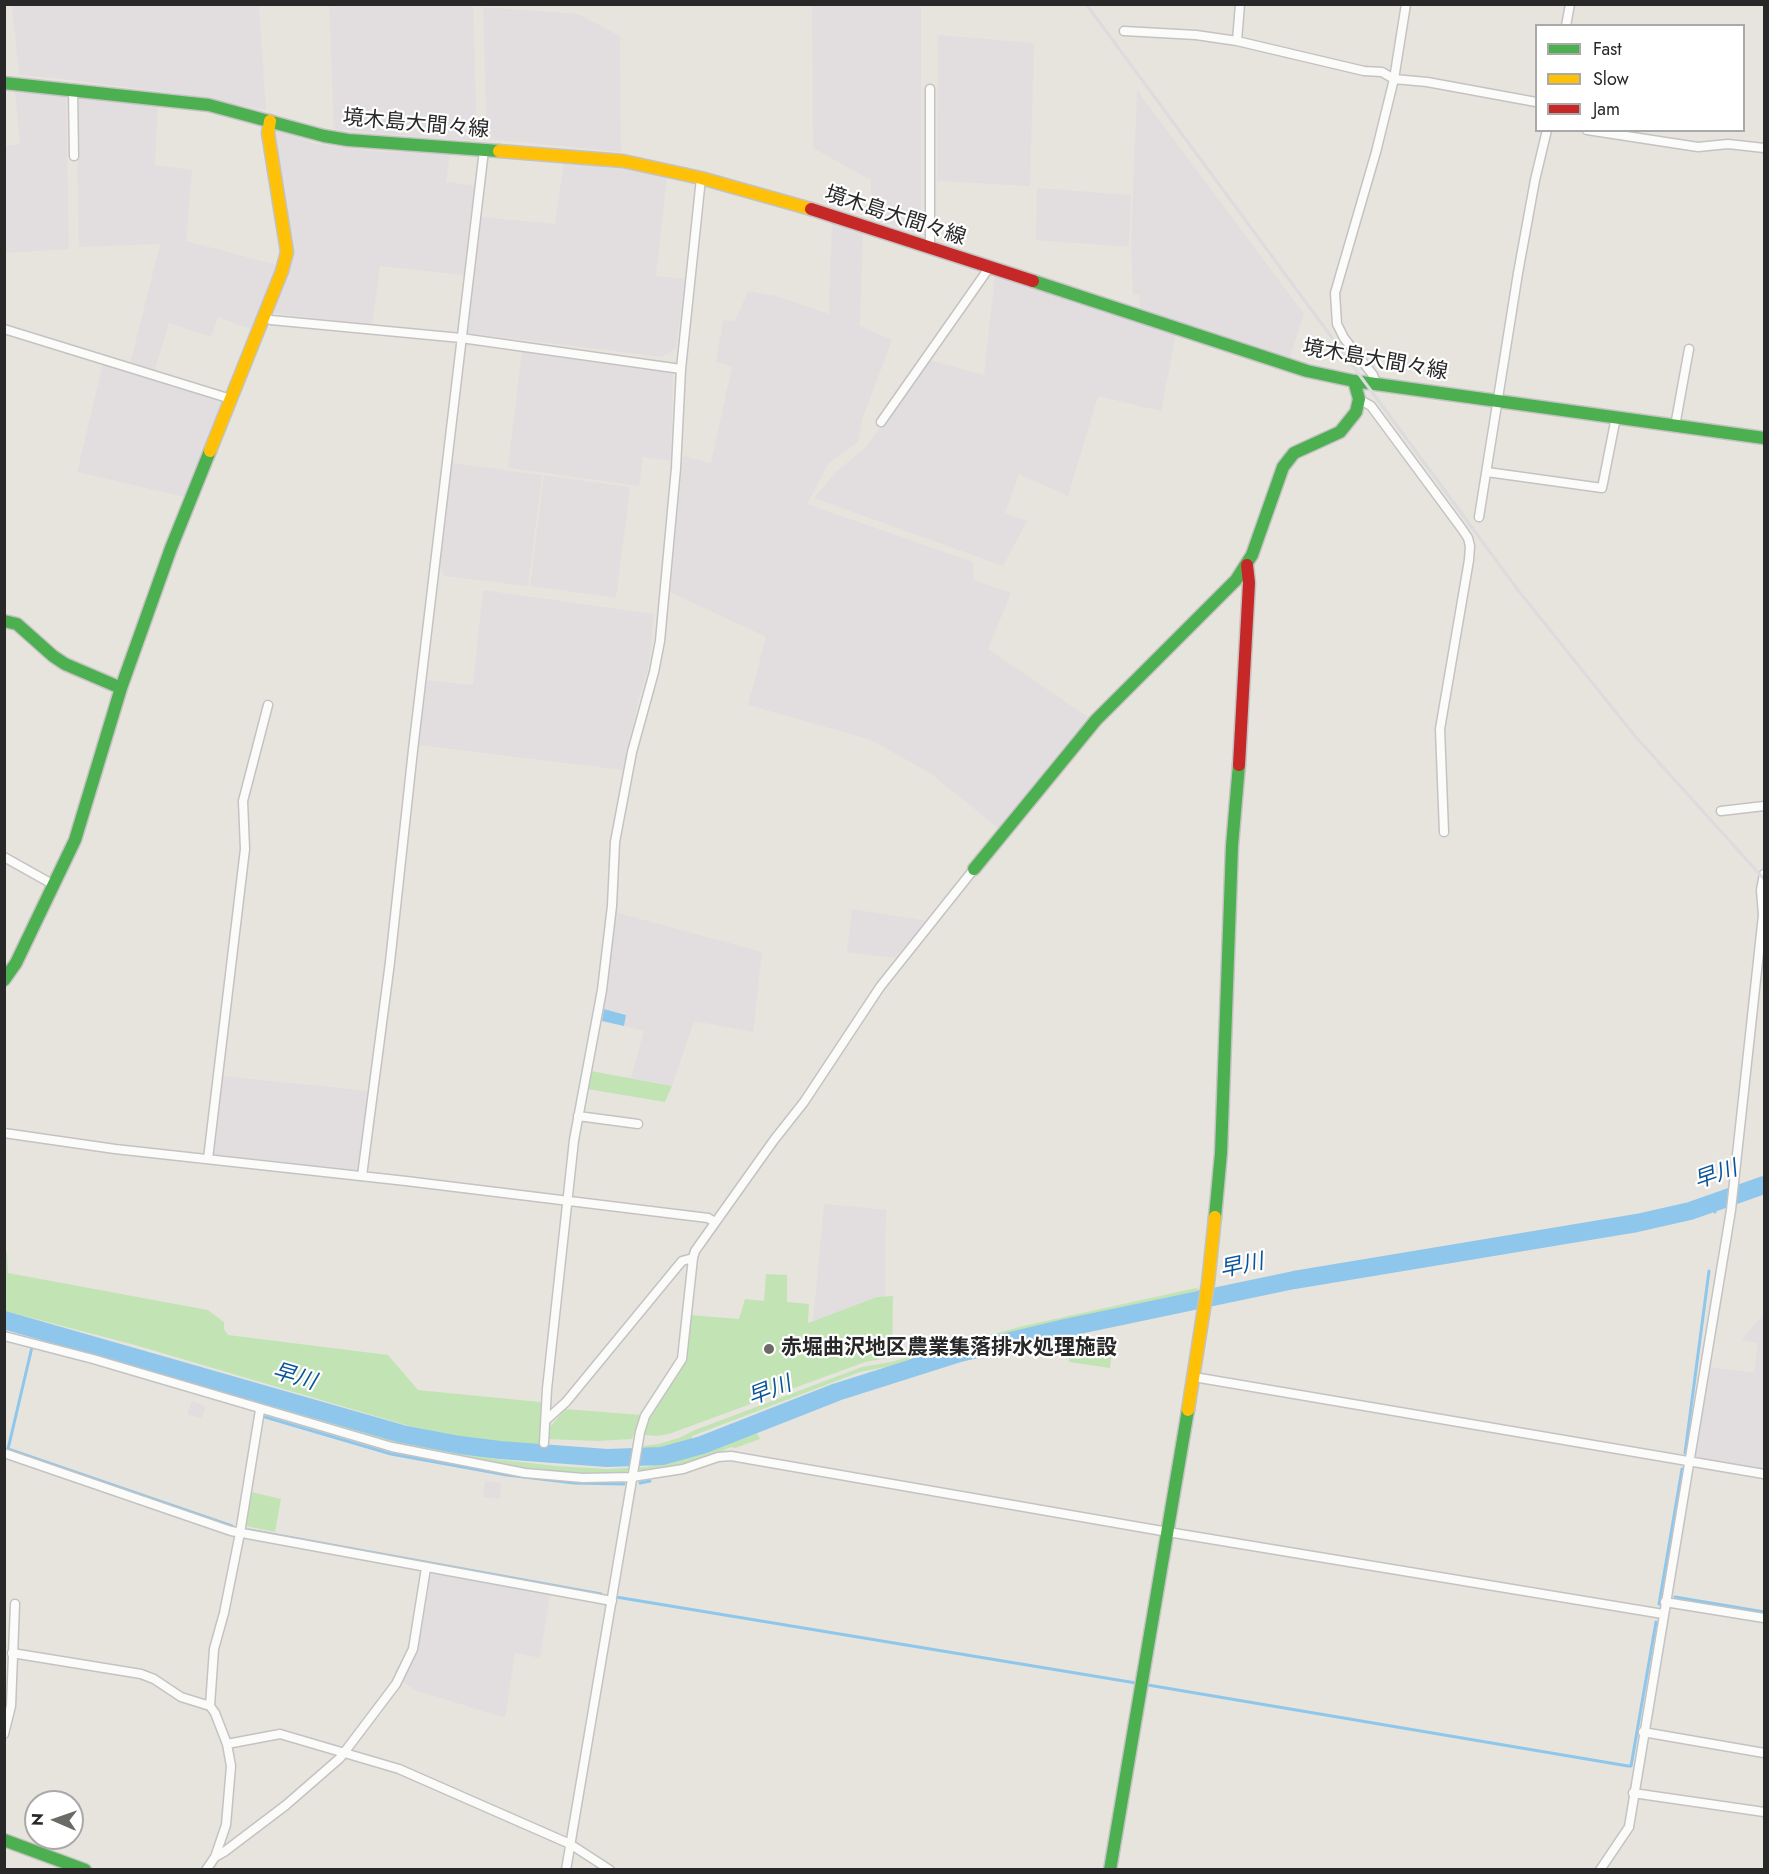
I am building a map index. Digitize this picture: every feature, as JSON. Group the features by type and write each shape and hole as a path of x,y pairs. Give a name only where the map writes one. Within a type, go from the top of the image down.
{"street":[{"path":"1237,41 1240,4"},
{"path":"1376,383 1344,338 1337,324 1335,293 1376,152 1394,79 1406,4"},
{"path":"1566,24 1570,4"},
{"path":"1124,32 1196,35 1237,41 1364,71 1383,72 1394,79 1427,82 1535,102"},
{"name":"境木島大間々線","path":"4,83 209,105 324,136 348,140 623,160 786,201 1307,371 1354,381 1764,438"},
{"path":"930,89 930,249"},
{"path":"73,90 74,156"},
{"path":"4,980 16,963 75,840 121,688 171,548 282,271 286,252 284,222 268,133 270,121"},
{"path":"1479,517 1518,273 1547,132"},
{"path":"1600,132 1698,147 1728,144 1764,148"},
{"path":"362,1176 390,962 483,150"},
{"path":"544,1443 549,1377 578,1116 602,990 612,906 615,842 627,775 660,641 676,468 681,369 701,178"},
{"path":"881,422 989,268"},
{"path":"264,317 272,320 461,338 681,369"},
{"path":"4,329 231,399"},
{"path":"1675,426 1689,349"},
{"path":"566,1869 638,1445 645,1416 682,1359 695,1251 804,1102 880,987 974,869 1096,720 1236,580 1247,565 1283,467 1294,453 1340,432 1356,412 1359,399 1354,381"},
{"path":"1359,399 1371,406 1468,537 1470,546 1440,729 1444,832"},
{"path":"1486,472 1602,488 1616,417"},
{"path":"1110,1869 1194,1377 1207,1287 1221,1153 1232,858 1243,713 1249,584 1247,565"},
{"path":"4,621 17,624 64,664 121,688"},
{"path":"208,1159 245,849 243,801 268,705"},
{"path":"1721,811 1764,806"},
{"path":"4,857 54,885"},
{"path":"1600,1869 1626,1832 1731,1210 1763,915 1761,890 1764,874"},
{"path":"578,1116 638,1124"},
{"path":"4,1133 115,1149 708,1218 716,1222"},
{"path":"546,1420 566,1402 682,1261 693,1258"},
{"path":"4,1336 93,1359 392,1447 493,1467 554,1476 633,1474 683,1470 718,1457 731,1456 1168,1532 1663,1614"},
{"path":"1194,1377 1764,1474"},
{"path":"210,1706 214,1649 224,1613 240,1533 260,1410"},
{"path":"4,1453 240,1533 612,1601"},
{"path":"215,1857 286,1805 345,1753 396,1684 413,1649 426,1568"},
{"path":"1665,1602 1764,1618"},
{"path":"4,1734 11,1706 15,1604"},
{"path":"12,1653 141,1674 154,1679 181,1697 210,1706 227,1744 231,1766 226,1825 215,1857 206,1869"},
{"path":"1643,1732 1764,1753"},
{"path":"227,1744 280,1734 418,1775 570,1844 610,1869"},
{"path":"1633,1794 1764,1812"},
{"path":"4,1840 85,1869"}],"shaded area":[{"path":"12,5 259,5 266,110 180,94 19,75"},
{"path":"329,5 473,5 477,141 334,129"},
{"path":"812,5 921,5 921,235 871,219 871,180 813,148"},
{"path":"483,7 578,14 620,36 621,152 487,139"},
{"path":"938,35 1034,43 1030,186 937,181"},
{"path":"1137,90 1304,314 1290,357 1140,308 1139,294 1133,295 1131,246"},
{"path":"15,91 66,95 69,249 6,253 4,146 20,144"},
{"path":"76,96 158,105 155,165 192,170 186,241 277,265 253,330 218,317 211,337 169,323 154,373 130,364 160,244 79,247"},
{"path":"277,130 316,144 373,151 450,154 446,182 476,186 464,275 380,266 372,325 272,313 291,258 291,235 273,133"},
{"path":"564,161 620,166 667,177 656,276 685,279 676,348 662,357 468,333 481,217 555,224"},
{"path":"1037,188 1131,195 1129,247 1036,240"},
{"path":"832,222 863,233 860,326 892,340 863,417 858,442 829,463 807,504 973,562 974,580 1011,593 988,649 1088,717 998,828 930,773 871,740 748,705 766,637 670,592 683,456 711,463 732,367 716,362 723,320 735,321 748,291 776,296 829,314"},
{"path":"995,275 1176,334 1161,411 1098,396 1068,496 1019,474 1005,513 1027,521 1003,566 814,498 837,471 866,447 929,360 984,375"},
{"path":"522,351 673,371 671,461 643,457 639,486 508,468"},
{"path":"103,363 225,401 185,497 77,472"},
{"path":"452,463 542,475 528,586 444,576 438,563"},
{"path":"544,475 630,487 616,598 530,586"},
{"path":"483,590 654,614 649,665 623,770 418,745 425,680 473,685"},
{"path":"852,909 927,921 895,958 847,952"},
{"path":"615,912 762,952 753,1032 694,1021 672,1086 631,1078 644,1031 624,1026 626,1014 604,1009"},
{"path":"222,1076 369,1091 359,1170 212,1154"},
{"path":"824,1204 886,1210 885,1297 813,1321"},
{"path":"1764,1314 1764,1471 1693,1458 1709,1367 1754,1373 1758,1343 1741,1340"},
{"path":"192,1401 206,1406 202,1419 187,1414"},
{"path":"485,1481 501,1483 500,1499 483,1497"},
{"path":"433,1574 550,1594 540,1658 515,1653 505,1718 415,1690 403,1682 416,1653 429,1577"}],"green space":[{"path":"591,1071 672,1086 665,1102 587,1089"},
{"path":"4,1244 8,1273 208,1310 224,1322 224,1329 228,1335 388,1355 418,1390 540,1402 542,1405 540,1445 473,1439 409,1426 135,1345 5,1311"},
{"path":"766,1274 787,1275 787,1302 809,1304 808,1323 877,1297 893,1296 892,1357 865,1362 669,1434 645,1435 648,1422 686,1358 690,1315 739,1319 745,1299 764,1301"},
{"path":"1196,1288 1201,1293 1025,1331 937,1352 901,1364 860,1372 692,1436 692,1440 663,1448 643,1449 643,1446 679,1438 862,1367 891,1362 1023,1326"},
{"path":"1113,1340 1110,1368 1069,1362 1068,1349"},
{"path":"204,1386 386,1438 496,1459 556,1466 607,1469 645,1467 700,1455 757,1433 760,1439 735,1448 731,1447 692,1465 642,1474 639,1470 629,1470 624,1474 585,1474 520,1469 390,1445 203,1391"},
{"path":"565,1409 641,1415 632,1439 597,1441 547,1439 550,1427"},
{"path":"252,1492 281,1499 275,1532 246,1526"}],"water":[{"path":"604,1009 626,1015 624,1026 602,1021"}],"waterway":[{"name":"早川","path":"4,1320 402,1434 500,1450 607,1458 662,1456 702,1445 837,1392 960,1353 1065,1328 1294,1280 1637,1223 1690,1211 1764,1185"},
{"path":"1715,1203 1715,1212"},
{"path":"1685,1453 1709,1271"},
{"name":"早川","path":"15,1328 16,1323"},
{"path":"32,1347 8,1449 232,1526"},
{"path":"265,1417 391,1454 507,1475 574,1483 624,1484"},
{"path":"1659,1604 1682,1469"},
{"path":"640,1483 650,1481"},
{"path":"249,1530 601,1594"},
{"path":"616,1597 1136,1683"},
{"path":"1675,1597 1764,1612"},
{"path":"1148,1685 1631,1766 1656,1622"}],"railway":[{"path":"1086,4 1518,590 1635,736 1764,879"}],"traffic: fast":[{"path":"4,83 209,105 324,136 348,140 499,151"},
{"path":"1033,281 1307,371 1354,381 1764,438"},
{"path":"974,869 1096,720 1236,580 1252,555 1283,467 1294,453 1340,432 1356,412 1359,399 1354,381"},
{"path":"4,980 16,963 75,840 121,688 171,548 210,451"},
{"path":"4,621 17,624 65,664 121,688"},
{"path":"1215,1217 1221,1153 1232,846 1239,765"},
{"path":"1110,1870 1188,1410"},
{"path":"4,1840 85,1870"}],"traffic: slow":[{"path":"210,451 282,271 287,252 268,133 270,121"},
{"path":"499,151 623,161 701,178 811,209"},
{"path":"1188,1410 1208,1283 1215,1217"}],"traffic: jam":[{"path":"811,209 1033,281"},
{"path":"1239,765 1249,583 1247,565"}],"place":[{"name":"赤堀曲沢地区農業集落排水処理施設","path":"769,1349"}]}
